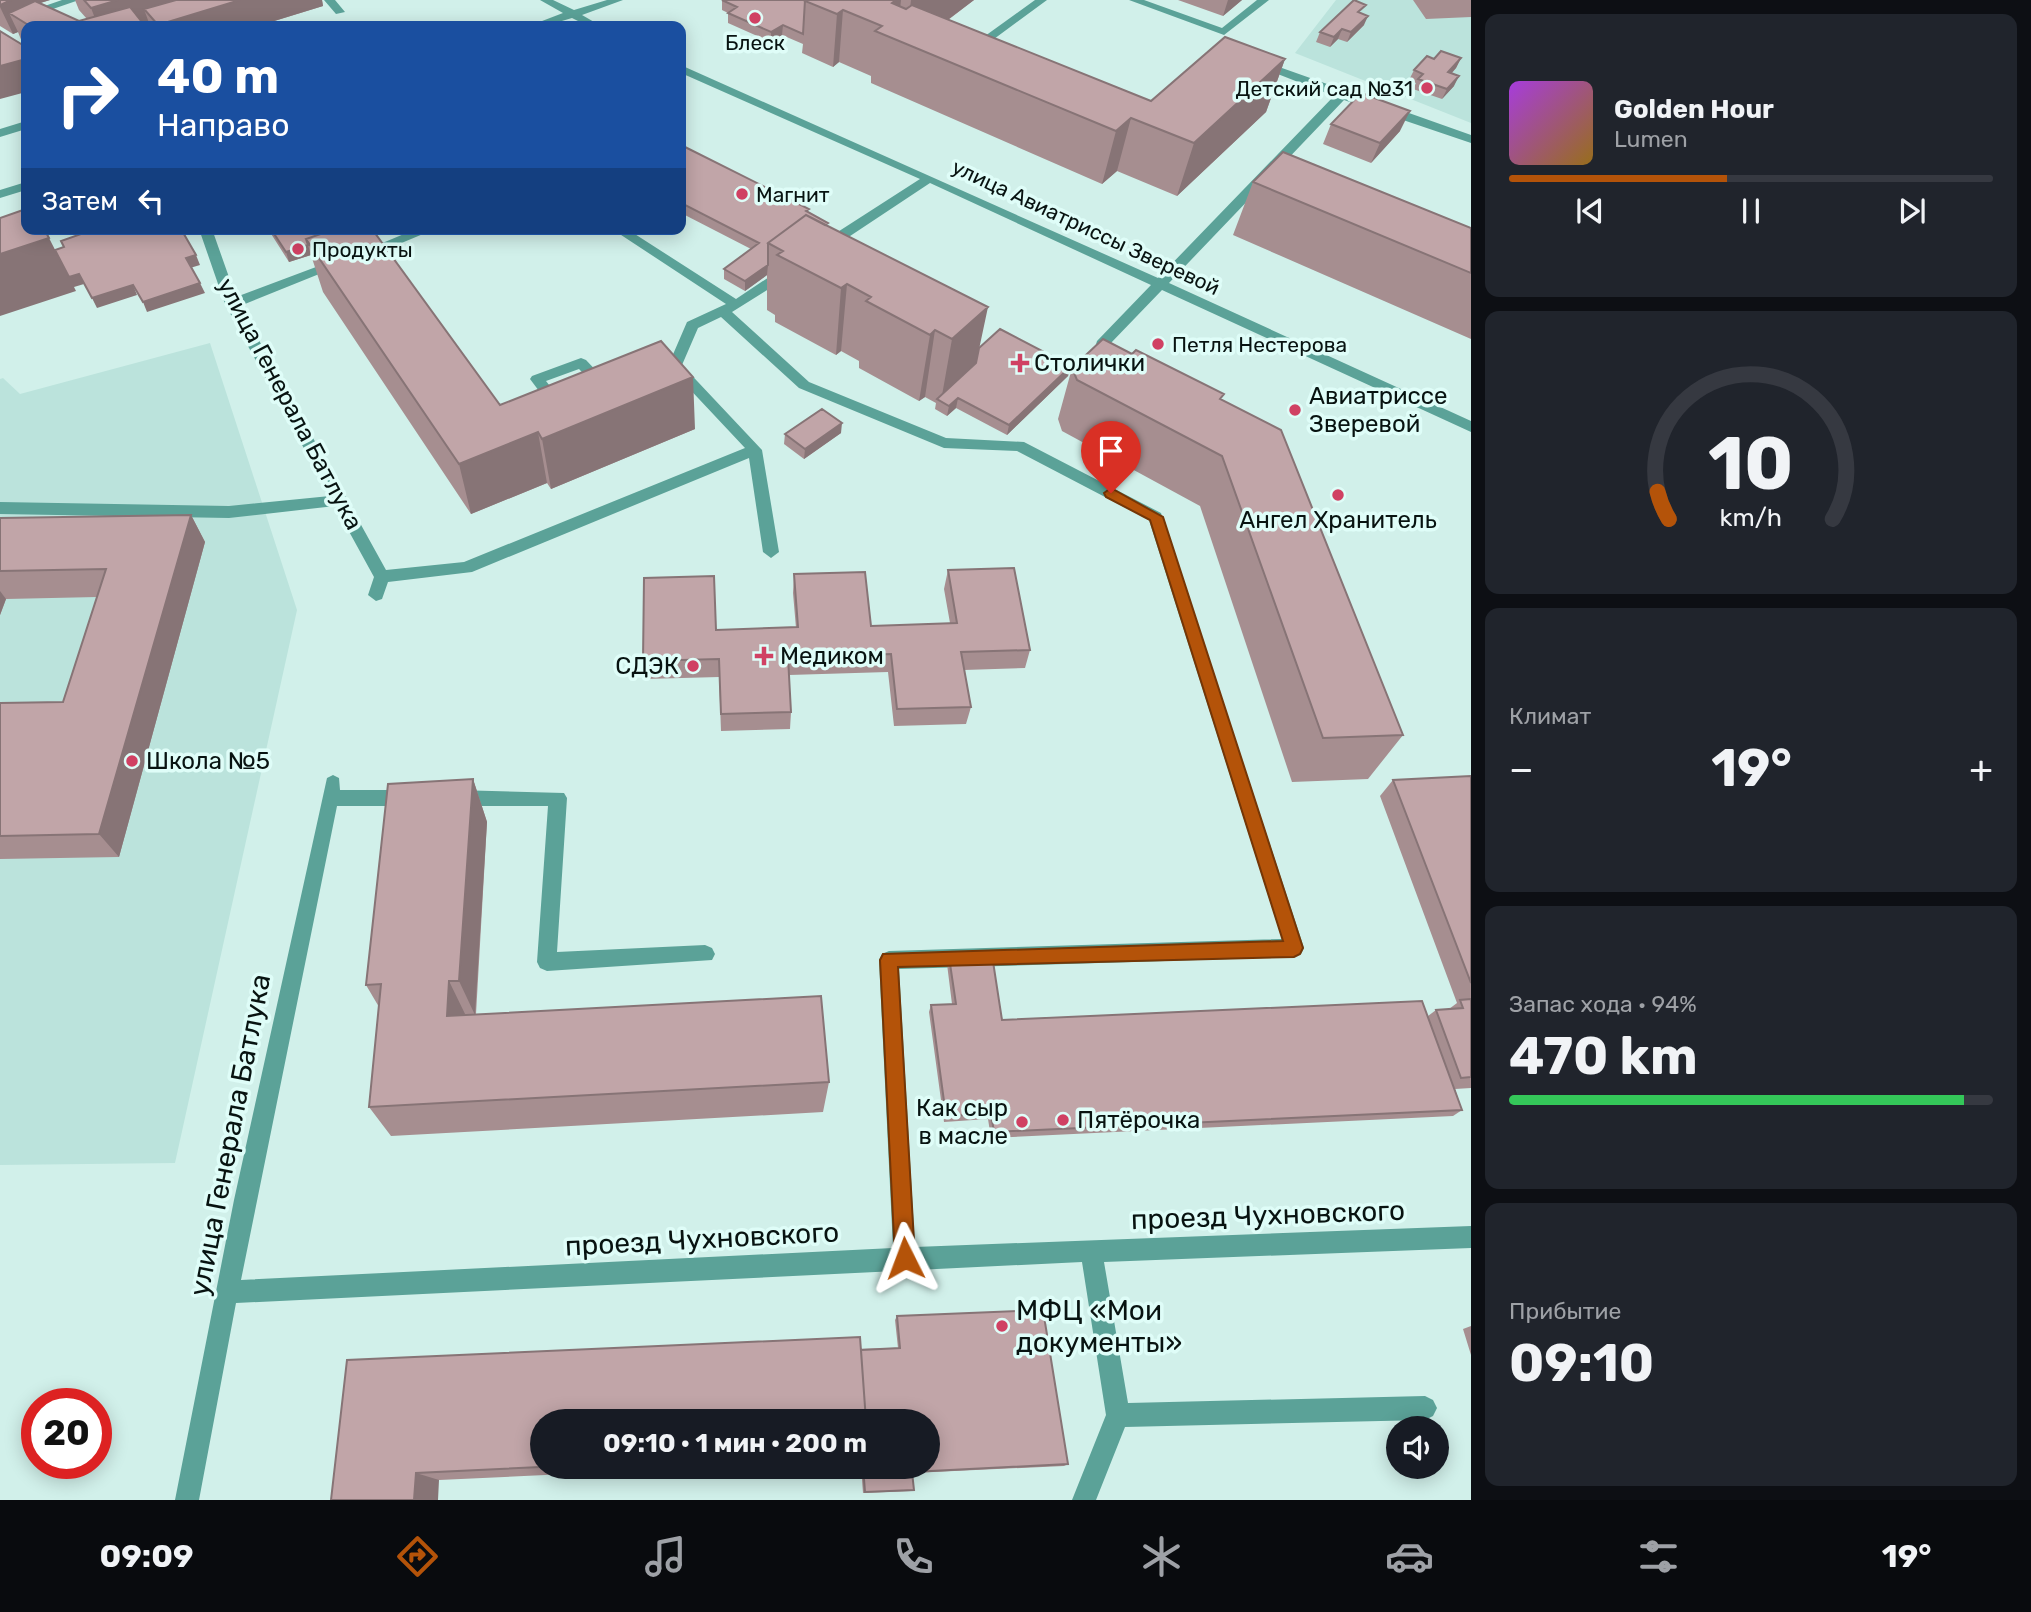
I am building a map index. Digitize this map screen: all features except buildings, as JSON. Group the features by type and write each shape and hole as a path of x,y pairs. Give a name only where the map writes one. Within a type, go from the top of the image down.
{"street":[{"path":"59,21 41,9 74,0"},
{"path":"329,0 340,12"},
{"path":"545,0 586,21"},
{"path":"550,21 618,0"},
{"path":"981,57 968,52 1042,0"},
{"path":"1134,0 1226,37 1264,0"},
{"path":"1245,58 1342,95 1471,139"},
{"name":"улица Авиатриссы Зверевой","path":"686,71 929,178 1471,427"},
{"path":"1101,351 1102,344 1158,283 1260,191 1342,95"},
{"path":"0,133 21,127"},
{"path":"771,552 754,450 674,366 692,326 729,308 929,178"},
{"path":"0,194 21,188"},
{"name":"улица Генерала Батлука","path":"207,235 232,304 382,577"},
{"path":"232,304 413,235"},
{"path":"626,235 729,308 804,385 944,443 1019,446 1156,517 1294,948 889,960 905,1258"},
{"path":"657,362 680,353"},
{"path":"376,595 382,577 466,568 754,450"},
{"path":"0,508 229,512 340,500"},
{"name":"улица Генерала Батлука","path":"187,1500 245,1200 331,790 428,798 558,798 547,962 705,954"},
{"name":"проезд Чухновского","path":"229,1292 905,1258 1471,1237"},
{"path":"1084,1500 1118,1415 1091,1251"},
{"path":"1118,1415 1425,1408"}],"shaded area":[{"name":"Детский сад №31","path":"1336,0 1471,0 1471,123 1295,53"},
{"name":"Школа №5","path":"210,343 297,610 175,1163 0,1165 0,379 3,378 20,394"}],"place":[{"name":"Блеск","path":"755,18"},
{"name":"Детский сад №31","path":"1427,88"},
{"name":"Магнит","path":"742,194"},
{"name":"Продукты","path":"298,249"},
{"name":"Петля Нестерова","path":"1158,344"},
{"name":"Столички","path":"1020,363"},
{"name":"Авиатриссе Зверевой","path":"1295,410"},
{"name":"Ангел Хранитель","path":"1338,495"},
{"name":"Медиком","path":"764,656"},
{"name":"СДЭК","path":"693,666"},
{"name":"Школа №5","path":"132,761"},
{"name":"Пятёрочка","path":"1063,1120"},
{"name":"Как сыр в масле","path":"1022,1122"},
{"name":"МФЦ «Мои документы»","path":"1002,1326"}],"route":[{"path":"905,1258 889,960 1294,948 1156,517 1111,493"}]}
